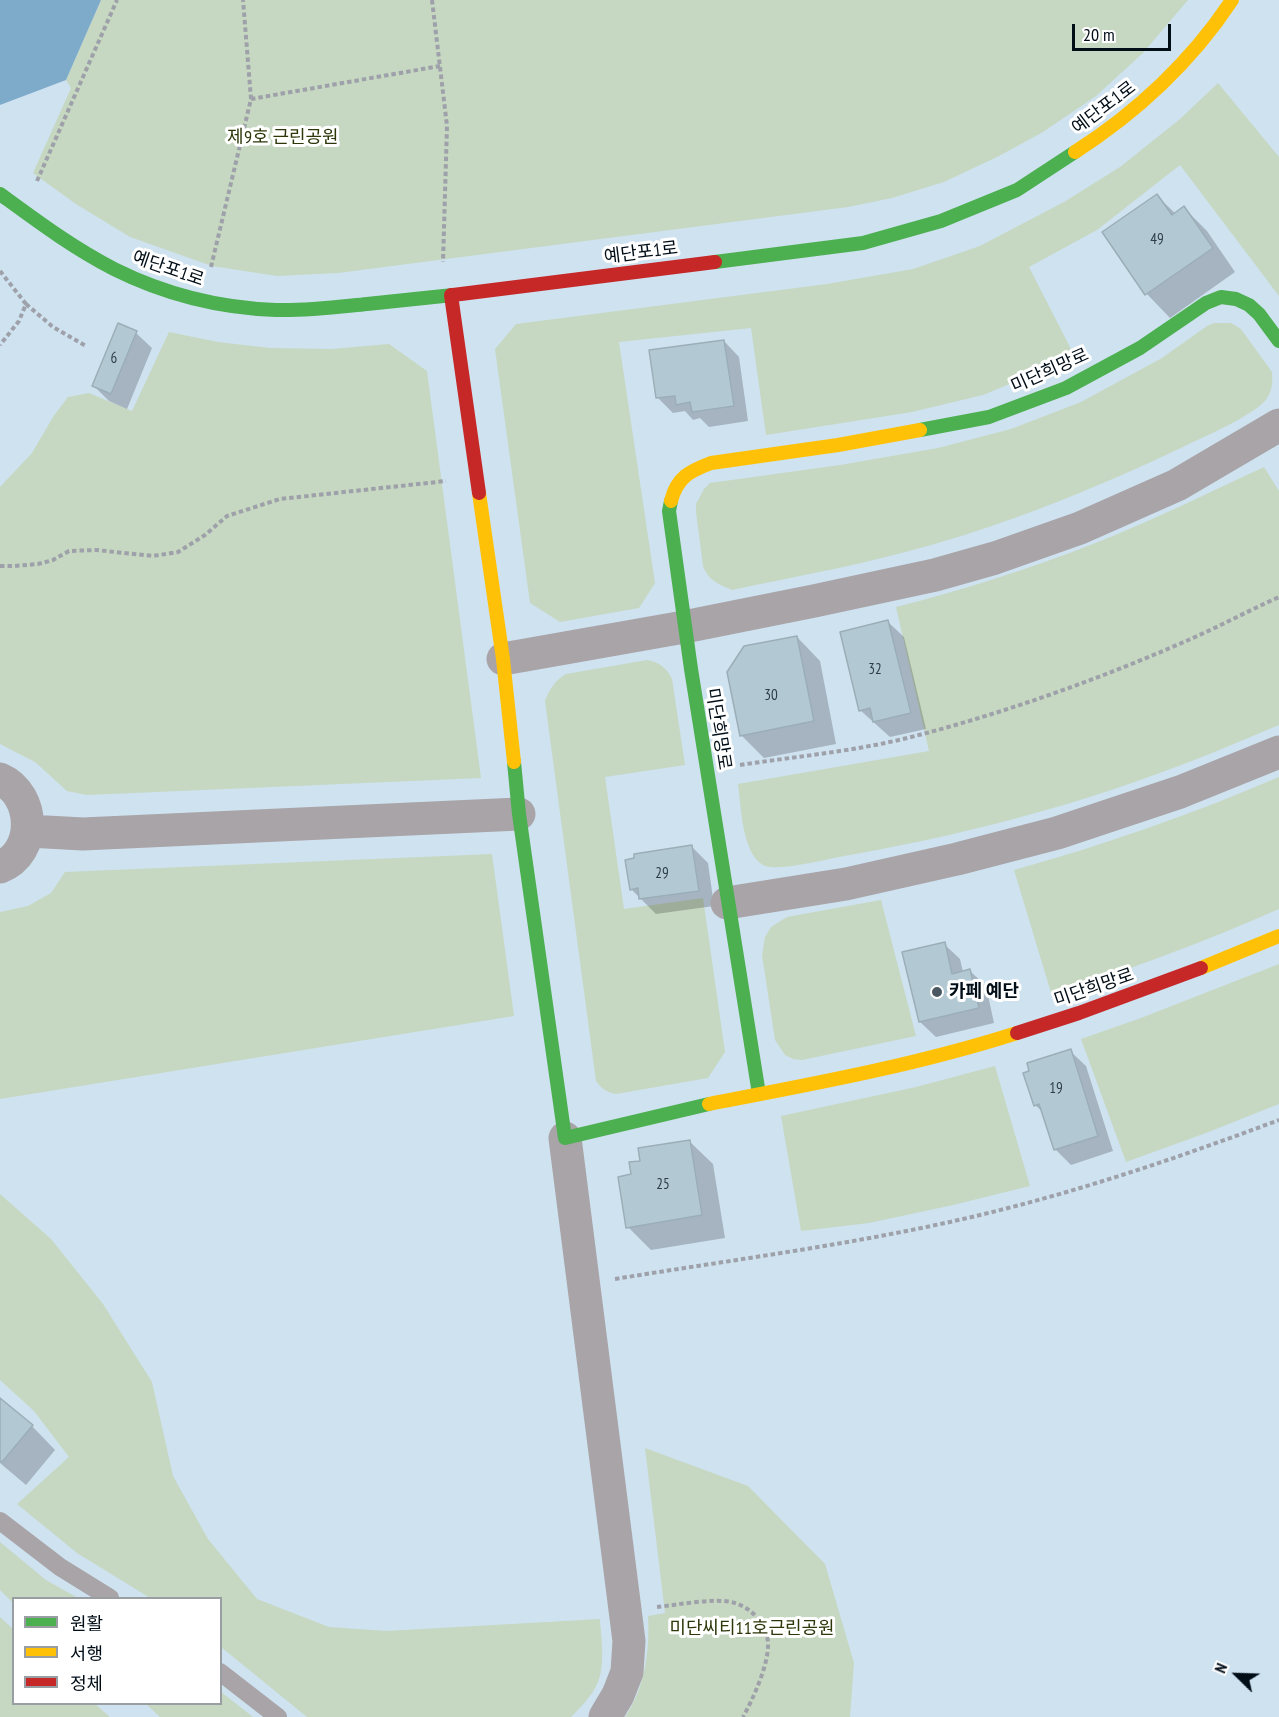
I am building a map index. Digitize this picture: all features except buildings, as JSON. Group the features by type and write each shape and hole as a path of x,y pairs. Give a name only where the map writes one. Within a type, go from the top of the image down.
{"street":[{"name":"예단포1로","path":"0,194 61,238 114,269 187,297 236,308 323,309 863,243 941,221 1017,190 1086,145 1153,93 1215,26 1232,0"},
{"path":"451,294 503,659 519,814 565,1138 629,1641 627,1672 606,1717"},
{"name":"미단희망로","path":"1279,341 1259,314 1249,305 1236,299 1221,297 1206,303 1140,348 1066,388 989,417 838,445 711,463 692,470 680,480 673,494 669,512 684,627 759,1094 831,1081 973,1047 1175,979 1279,936"},
{"path":"503,659 684,627 935,575 995,558 1080,528 1177,485 1279,425"},
{"path":"727,903 846,884 1057,833 1180,792 1279,752"},
{"path":"0,778 20,795 27,812 27,831 20,850 6,865 0,867"},
{"path":"27,831 83,834 519,814"},
{"path":"565,1138 759,1094"}],"lane":[{"path":"0,1521 60,1567 107,1597"},
{"path":"222,1674 278,1717"}],"path":[{"path":"34,187 117,0"},
{"path":"210,275 251,99 243,0"},
{"path":"432,0 447,126 443,270"},
{"path":"251,99 440,66"},
{"path":"0,271 26,304 53,327 86,346"},
{"path":"0,345 19,321 26,304"},
{"path":"0,566 38,564 69,551 96,550 153,556 178,552 205,535 227,516 280,499 450,481"},
{"path":"731,766 861,747 914,736 981,717 1090,680 1193,638 1279,597"},
{"path":"611,1280 831,1244 963,1219 1137,1171 1279,1120"},
{"path":"649,1608 721,1600 734,1602 747,1608 758,1619 768,1643 766,1660 743,1717"}],"green space":[{"name":"제9호 근린공원","path":"101,0 1188,0 1143,53 1096,96 1043,132 944,182 892,198 848,207 338,273 277,276 212,266 130,237 76,204 33,173 71,88 66,80"},
{"path":"1218,83 1279,157 1279,296 1180,165 1097,230 1029,267 1075,357 983,395 912,412 766,435 751,328 619,342 655,583 639,608 560,622 530,603 495,349 516,324 827,284 913,269 980,246 1064,202 1120,167 1180,119"},
{"path":"1214,323 1231,323 1241,329 1272,372 1272,384 1267,399 1248,414 1215,432 1060,501 964,535 906,552 732,590 714,581 705,571 696,504 710,483 840,465 938,448 1011,429 1081,402 1162,358"},
{"path":"169,332 218,342 270,348 331,349 389,344 427,371 481,778 87,795 67,791 35,762 0,744 0,487 32,453 53,417 68,397 89,393 132,411"},
{"path":"1264,467 1279,491 1279,725 1194,760 1106,792 993,824 800,865 769,867 756,859 744,828 738,784 929,751 896,607 946,594 1093,544"},
{"path":"647,660 662,666 672,679 685,765 605,777 624,909 703,898 725,1052 708,1078 616,1094 605,1090 596,1081 545,701 553,686 566,674"},
{"path":"1279,777 1279,909 1195,944 1052,996 1014,870 1148,828"},
{"path":"492,854 514,1016 0,1099 0,912 28,906 51,893 65,872"},
{"path":"881,900 916,1036 802,1060 785,1055 775,1040 762,955 765,937 771,927 787,917"},
{"path":"1279,964 1279,1104 1126,1162 1081,1039"},
{"path":"995,1066 1030,1186 869,1223 801,1231 781,1116 916,1087"},
{"path":"0,1194 51,1239 103,1304 152,1382 173,1476 208,1539 257,1599 329,1627 386,1631 600,1619 601,1669 595,1688 586,1702 571,1717 307,1717 222,1648 222,1597 148,1597 77,1553 17,1504 69,1457 34,1411 0,1380"},
{"name":"미단씨티11호근린공원","path":"645,1448 748,1486 825,1564 854,1663 850,1717 625,1717 637,1694 645,1668 648,1616 665,1613"},
{"path":"0,1542 46,1580 76,1597 12,1597 12,1602 0,1590"},
{"path":"0,1617 12,1628 12,1705 96,1705 110,1717 0,1717"},
{"path":"222,1693 253,1717 160,1717 147,1705 222,1705"}],"water":[{"path":"0,0 101,0 66,80 0,105"}],"traffic: fast":[{"path":"715,262 863,243 941,221 1017,190 1075,152"},
{"path":"0,194 70,243 114,269 153,286 213,303 255,309 299,310 453,295"},
{"path":"920,430 989,417 1066,388 1140,348 1206,303 1221,297 1236,299 1249,305 1259,314 1279,341"},
{"path":"671,501 669,511 691,669 759,1094"},
{"path":"514,762 519,814 565,1138 709,1104"}],"traffic: slow":[{"path":"1075,152 1141,103 1181,65 1232,0"},
{"path":"671,501 677,486 685,476 711,463 838,445 920,430"},
{"path":"479,493 503,659 514,762"},
{"path":"1201,968 1279,936"},
{"path":"709,1104 903,1064 1017,1033"}],"traffic: jam":[{"path":"453,295 715,262"},
{"path":"451,295 479,493"},
{"path":"1017,1033 1201,968"}],"place":[{"name":"카페 예단","path":"937,992"}]}
